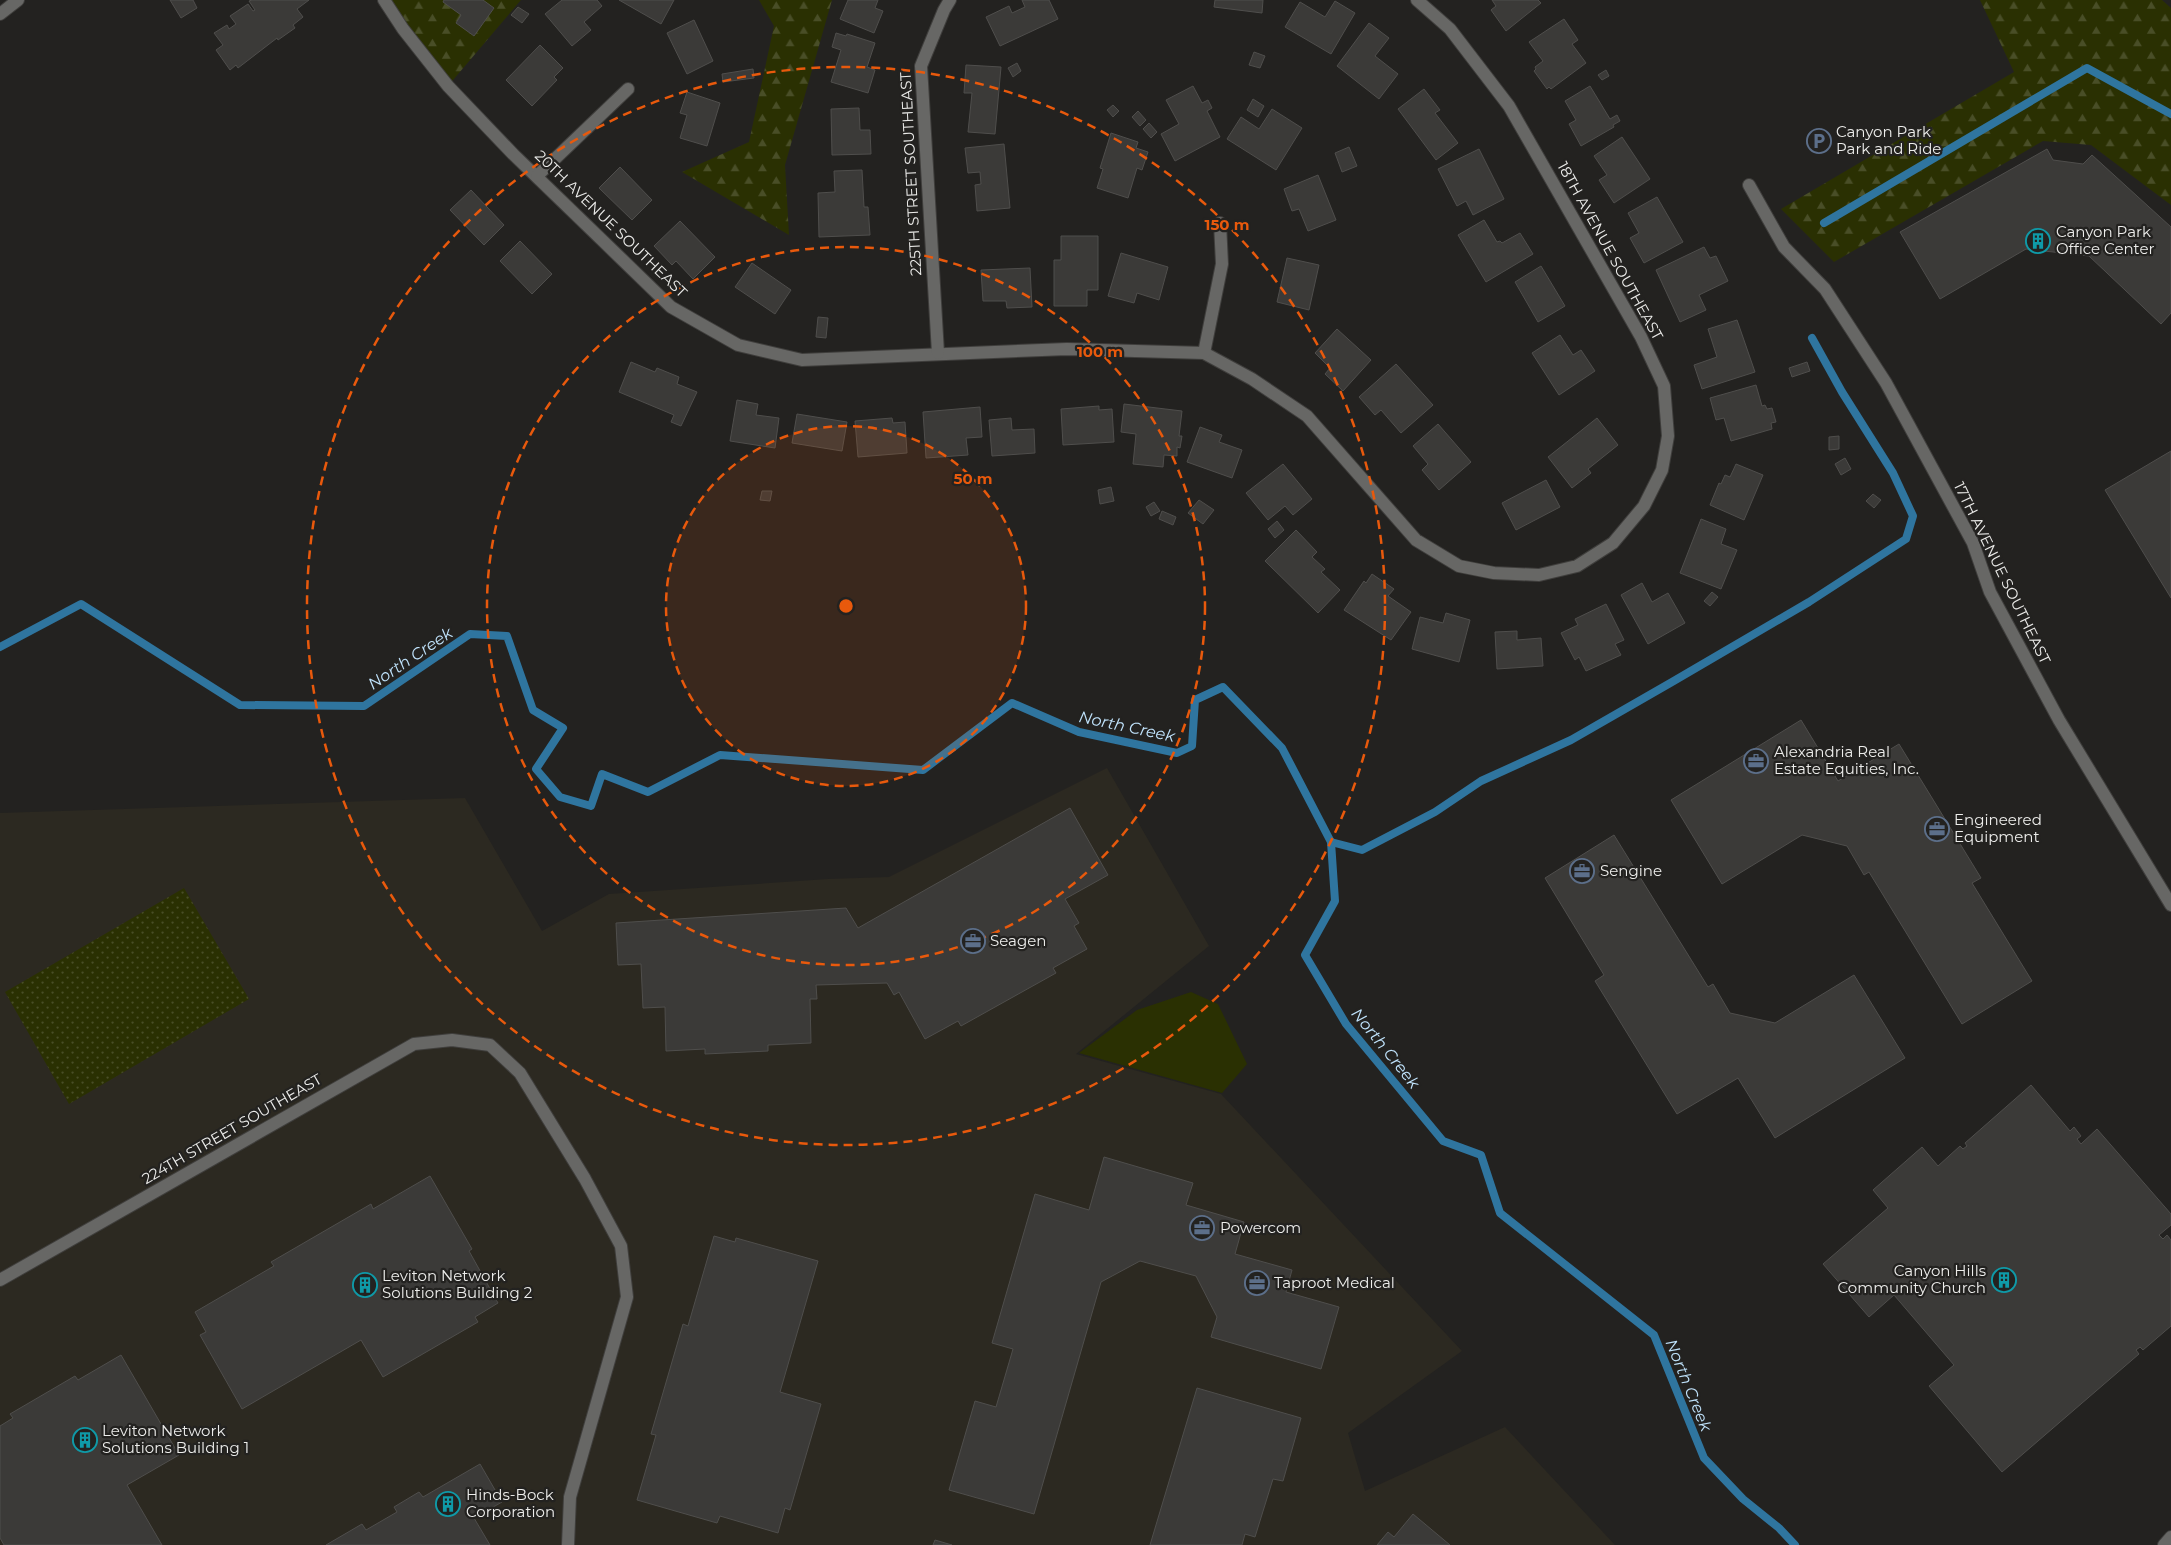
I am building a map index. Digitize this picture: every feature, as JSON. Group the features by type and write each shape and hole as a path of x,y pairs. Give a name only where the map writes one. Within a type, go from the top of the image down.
{"street":[{"path":"0,14 18,0"},
{"name":"20TH AVENUE SOUTHEAST","path":"384,0 403,29 448,86 514,154 671,307 738,345 802,360 1067,349 1204,353"},
{"name":"225TH STREET SOUTHEAST","path":"938,353 920,66 950,0"},
{"name":"18TH AVENUE SOUTHEAST","path":"1204,353 1252,379 1307,416 1416,540 1459,566 1494,573 1538,575 1577,566 1613,542 1644,506 1662,470 1668,436 1664,386 1641,337 1509,106 1450,29 1417,0"},
{"path":"537,176 628,88"},
{"name":"17TH AVENUE SOUTHEAST","path":"1749,185 1784,247 1825,289 1886,382 1973,544 1990,592 2058,720 2171,904"},
{"path":"1204,353 1222,264 1220,224"},
{"name":"224TH STREET SOUTHEAST","path":"0,1280 414,1044 452,1040 490,1045 520,1073 585,1179 621,1246 627,1297 570,1497 568,1545"},
{"path":"2164,1545 2171,1537"}],"shaded area":[{"path":"1107,768 1209,946 1076,1054 1221,1094 1462,1351 1348,1433 1365,1491 1505,1427 1615,1545 0,1545 0,813 465,798 542,931 609,894 828,879 889,877"}],"green space":[{"path":"384,0 521,0 448,86"},
{"path":"759,0 832,0 785,165 789,235 682,172 749,142 774,26"},
{"path":"1980,0 2162,0 2171,8 2171,205 2091,145 2043,141 1834,262 1781,209 2014,72"},
{"path":"184,888 249,999 69,1104 5,992"},
{"path":"1191,992 1218,1004 1247,1064 1222,1093 1079,1053 1137,1010"}],"building":[{"path":"170,0 193,0 197,8 181,18"},
{"path":"309,0 297,9 303,17 293,25 295,28 278,40 277,38 238,68 236,65 230,70 216,50 223,45 214,33 227,25 229,29 236,24 230,16 248,4 253,11 255,10 249,1"},
{"path":"444,0 483,0 494,8 474,36 456,23 461,15 443,2"},
{"path":"562,0 597,0 602,6 584,22 591,30 572,46 545,14"},
{"path":"619,0 674,0 661,24"},
{"path":"848,0 878,0 875,8 883,11 874,33 840,19"},
{"path":"1022,0 1049,0 1058,19 1000,46 986,17 1009,6 1012,13 1025,7"},
{"path":"1215,0 1263,0 1262,13 1214,7"},
{"path":"1492,0 1538,0 1541,3 1506,31 1491,10 1496,6"},
{"path":"1335,1 1355,13 1331,54 1285,27 1300,2 1325,17"},
{"path":"518,7 529,14 522,23 511,15"},
{"path":"1564,19 1578,40 1572,44 1586,63 1551,89 1549,87 1547,89 1534,71 1535,67 1543,61 1529,42"},
{"path":"694,20 713,61 687,74 667,33"},
{"path":"1369,23 1389,38 1375,56 1398,74 1379,99 1337,66"},
{"path":"836,33 846,36 847,34 875,43 867,67 875,70 868,93 831,82 841,50 832,47"},
{"path":"540,45 563,68 554,77 557,80 532,106 506,80"},
{"path":"1254,52 1265,56 1260,68 1249,65"},
{"path":"1017,63 1021,71 1013,77 1008,68"},
{"path":"966,65 1001,67 995,134 968,132 972,93 964,93"},
{"path":"753,69 754,78 723,82 722,74"},
{"path":"1606,70 1609,76 1602,80 1598,75"},
{"path":"1193,86 1202,103 1208,100 1212,108 1207,111 1220,137 1175,161 1161,134 1179,124 1166,100"},
{"path":"1590,86 1610,119 1617,115 1620,121 1613,125 1614,127 1581,146 1569,124 1576,120 1565,101"},
{"path":"1424,89 1440,110 1435,113 1458,143 1436,160 1398,109"},
{"path":"687,92 720,103 707,146 680,138 687,115 680,113"},
{"path":"1253,99 1264,106 1258,117 1247,110"},
{"path":"1113,105 1119,111 1113,117 1107,110"},
{"path":"859,108 860,130 870,130 871,154 832,155 831,109"},
{"path":"1272,109 1302,128 1276,170 1227,139 1241,117 1259,129"},
{"path":"1138,111 1146,120 1140,126 1132,117"},
{"path":"1149,123 1157,132 1151,138 1143,129"},
{"path":"1111,133 1138,142 1136,148 1148,152 1142,170 1137,168 1128,198 1097,188 1103,169 1100,168"},
{"path":"1622,137 1650,179 1614,203 1599,180 1607,175 1594,156"},
{"path":"1004,144 1010,208 977,211 975,185 981,184 980,172 968,173 965,148"},
{"path":"1349,147 1357,166 1342,172 1335,153"},
{"path":"1479,149 1504,199 1473,215 1466,201 1457,206 1438,169"},
{"name":"Canyon Park Office Center","path":"2047,149 2053,160 2083,164 2092,155 2171,227 2171,313 2161,324 2089,256 2026,249 1940,299 1900,232"},
{"path":"620,167 652,200 632,220 599,188"},
{"path":"862,170 864,207 868,207 870,235 819,237 818,193 835,192 834,171"},
{"path":"1318,175 1336,220 1308,231 1299,209 1292,211 1284,189"},
{"path":"471,190 504,225 484,245 450,210"},
{"path":"1657,197 1683,242 1644,263 1630,238 1639,233 1628,213"},
{"path":"1484,220 1497,242 1500,241 1502,243 1520,233 1533,254 1486,282 1458,235"},
{"path":"680,221 715,257 693,279 676,261 672,265 654,246"},
{"path":"1061,236 1098,236 1098,290 1087,290 1087,306 1054,306 1054,260 1061,260"},
{"path":"520,241 552,274 532,294 500,261"},
{"path":"1704,247 1710,258 1716,256 1728,281 1699,295 1706,310 1680,322 1656,270"},
{"path":"1121,253 1168,267 1159,300 1137,293 1134,303 1108,296"},
{"path":"1287,258 1319,265 1309,310 1277,302"},
{"path":"752,263 791,290 775,314 735,287"},
{"path":"1541,266 1565,306 1538,322 1515,282"},
{"path":"1030,268 1032,307 1007,308 1006,301 983,301 981,270"},
{"path":"818,317 828,318 826,338 816,337"},
{"path":"1737,320 1755,372 1702,389 1694,365 1717,357 1708,329"},
{"path":"1337,329 1371,360 1343,391 1325,374 1330,368 1315,353"},
{"path":"1560,335 1573,355 1581,350 1595,371 1559,395 1532,353"},
{"path":"631,362 655,372 657,368 679,377 677,384 697,392 681,426 671,422 674,415 619,392"},
{"path":"1807,362 1810,371 1792,377 1789,368"},
{"path":"1396,364 1433,405 1401,433 1381,410 1375,415 1359,397"},
{"path":"1756,385 1762,406 1765,405 1767,409 1772,408 1776,422 1771,423 1772,429 1731,441 1724,418 1716,420 1710,398"},
{"path":"737,400 758,404 756,415 779,418 775,448 730,441"},
{"path":"1124,404 1182,411 1179,436 1182,436 1180,448 1177,447 1177,456 1164,455 1163,467 1133,464 1136,434 1121,432"},
{"path":"1099,406 1099,410 1112,409 1114,442 1063,445 1061,409"},
{"path":"980,407 982,437 966,438 968,455 926,458 923,412"},
{"path":"797,414 847,422 842,451 792,443"},
{"path":"892,418 893,423 905,422 907,453 858,457 855,421"},
{"path":"1011,418 1012,430 1034,429 1035,453 992,456 989,420"},
{"path":"1597,418 1618,445 1588,469 1591,473 1572,488 1548,457"},
{"path":"1438,424 1471,462 1439,490 1422,470 1428,464 1413,446"},
{"path":"1200,427 1222,435 1219,442 1242,450 1232,478 1187,462"},
{"path":"1839,436 1839,449 1829,450 1829,437"},
{"path":"2171,451 2171,598 2105,490"},
{"path":"1845,458 1851,469 1841,475 1835,464"},
{"path":"1283,464 1312,499 1293,515 1285,506 1268,520 1246,493"},
{"path":"1736,464 1763,475 1744,520 1710,505 1719,483 1721,484 1725,475 1730,477"},
{"path":"1546,480 1560,507 1516,530 1502,503"},
{"path":"1111,487 1114,501 1100,504 1098,490"},
{"path":"762,491 772,491 770,501 760,500"},
{"path":"1873,494 1881,500 1874,508 1866,501"},
{"path":"1199,500 1214,510 1203,524 1188,513"},
{"path":"1154,502 1160,511 1151,516 1146,507"},
{"path":"1162,511 1176,517 1173,525 1159,519"},
{"path":"1701,519 1726,529 1721,544 1737,550 1721,589 1680,573"},
{"path":"1277,521 1284,530 1275,538 1268,529"},
{"path":"1296,530 1317,552 1312,557 1325,569 1321,572 1340,590 1318,613 1265,561"},
{"path":"1372,574 1394,589 1388,596 1411,612 1391,640 1344,610 1364,581 1366,583"},
{"path":"1642,583 1652,602 1668,593 1685,623 1648,644 1621,595"},
{"path":"1712,592 1718,597 1710,606 1704,601"},
{"path":"1606,604 1624,640 1615,644 1621,655 1586,671 1579,657 1575,660 1561,633 1578,625 1575,619"},
{"path":"1446,613 1470,620 1459,662 1412,649 1420,617 1443,623"},
{"path":"1517,631 1517,640 1541,638 1543,666 1497,669 1495,632"},
{"path":"1801,720 1838,781 1899,744 1981,878 1972,883 2032,981 1962,1024 1869,872 1864,875 1847,846 1802,835 1722,884 1671,800"},
{"path":"1070,808 1108,875 1065,899 1079,923 1074,926 1087,949 1053,968 1056,973 961,1026 958,1021 925,1039 899,992 894,995 887,983 816,985 817,999 810,999 811,1043 768,1045 768,1051 705,1054 705,1049 666,1051 665,1007 643,1008 641,964 618,965 616,923 846,908 858,928"},
{"path":"1614,835 1708,987 1713,984 1730,1013 1775,1023 1854,975 1905,1058 1775,1138 1738,1078 1677,1114 1595,981 1604,975 1545,878"},
{"name":"Canyon Hills Community Church","path":"2031,1085 2070,1131 2074,1127 2081,1136 2077,1139 2081,1144 2097,1129 2171,1214 2171,1225 2159,1235 2163,1239 2167,1235 2171,1240 2171,1326 2143,1350 2140,1347 2136,1350 2139,1354 2002,1472 1929,1386 1954,1365 1894,1295 1869,1317 1823,1264 1888,1208 1873,1190 1922,1147 1938,1166 1960,1146 1963,1149 1967,1146 1965,1143"},
{"path":"1104,1157 1193,1183 1186,1205 1244,1222 1235,1254 1292,1270 1286,1292 1339,1307 1321,1369 1211,1337 1217,1317 1196,1276 1140,1261 1101,1282 1034,1514 949,1490 975,1401 996,1407 1013,1349 992,1343 1035,1194 1089,1210"},
{"name":"Leviton Network Solutions Building 2","path":"430,1176 472,1249 469,1251 498,1303 475,1317 478,1322 383,1377 361,1340 242,1409 200,1335 206,1332 195,1312 274,1266 271,1262 371,1204 373,1209"},
{"path":"714,1236 735,1242 736,1238 818,1261 780,1392 821,1404 790,1510 785,1508 778,1533 720,1516 717,1523 637,1500 656,1435 651,1434 683,1324 688,1326"},
{"name":"Leviton Network Solutions Building 1","path":"121,1355 179,1455 127,1485 162,1545 4,1545 0,1538 0,1426 13,1418 10,1414 75,1376 78,1380"},
{"path":"1197,1388 1301,1418 1283,1481 1273,1479 1255,1537 1245,1534 1242,1545 1150,1545"},
{"name":"Hinds-Bock Corporation","path":"480,1464 502,1502 474,1518 490,1545 326,1545 362,1524 366,1530 397,1512 394,1507 419,1492 423,1497"},
{"path":"1413,1514 1450,1545 1377,1545 1388,1532 1394,1537"},
{"path":"935,1540 952,1545 933,1545"}],"waterway":[{"path":"1824,223 2087,68 2171,114"},
{"path":"1331,842 1362,850 1435,812 1481,781 1571,740 1672,682 1809,602 1906,539 1913,516 1893,473 1842,392 1812,338"},
{"name":"North Creek","path":"0,647 81,604 240,705 364,706 470,634 507,636 533,710 563,728 536,769 560,797 591,806 602,774 648,792 720,755 923,770 1012,703 1079,732 1177,753 1192,746 1195,700 1223,687 1282,748 1331,842 1335,901 1305,955 1346,1024 1443,1141 1481,1155 1500,1213 1654,1335 1704,1458 1743,1499 1779,1528 1795,1545"}],"place":[{"name":"Canyon Park Park and Ride","path":"1819,141"},
{"name":"Canyon Park Office Center","path":"2038,241"},
{"name":"Alexandria Real Estate Equities, Inc.","path":"1756,761"},
{"name":"Engineered Equipment","path":"1937,829"},
{"name":"Sengine","path":"1582,871"},
{"name":"Seagen","path":"973,941"},
{"name":"Powercom","path":"1202,1228"},
{"name":"Canyon Hills Community Church","path":"2004,1280"},
{"name":"Taproot Medical","path":"1257,1283"},
{"name":"Leviton Network Solutions Building 2","path":"365,1285"},
{"name":"Leviton Network Solutions Building 1","path":"85,1440"},
{"name":"Hinds-Bock Corporation","path":"448,1504"}]}
